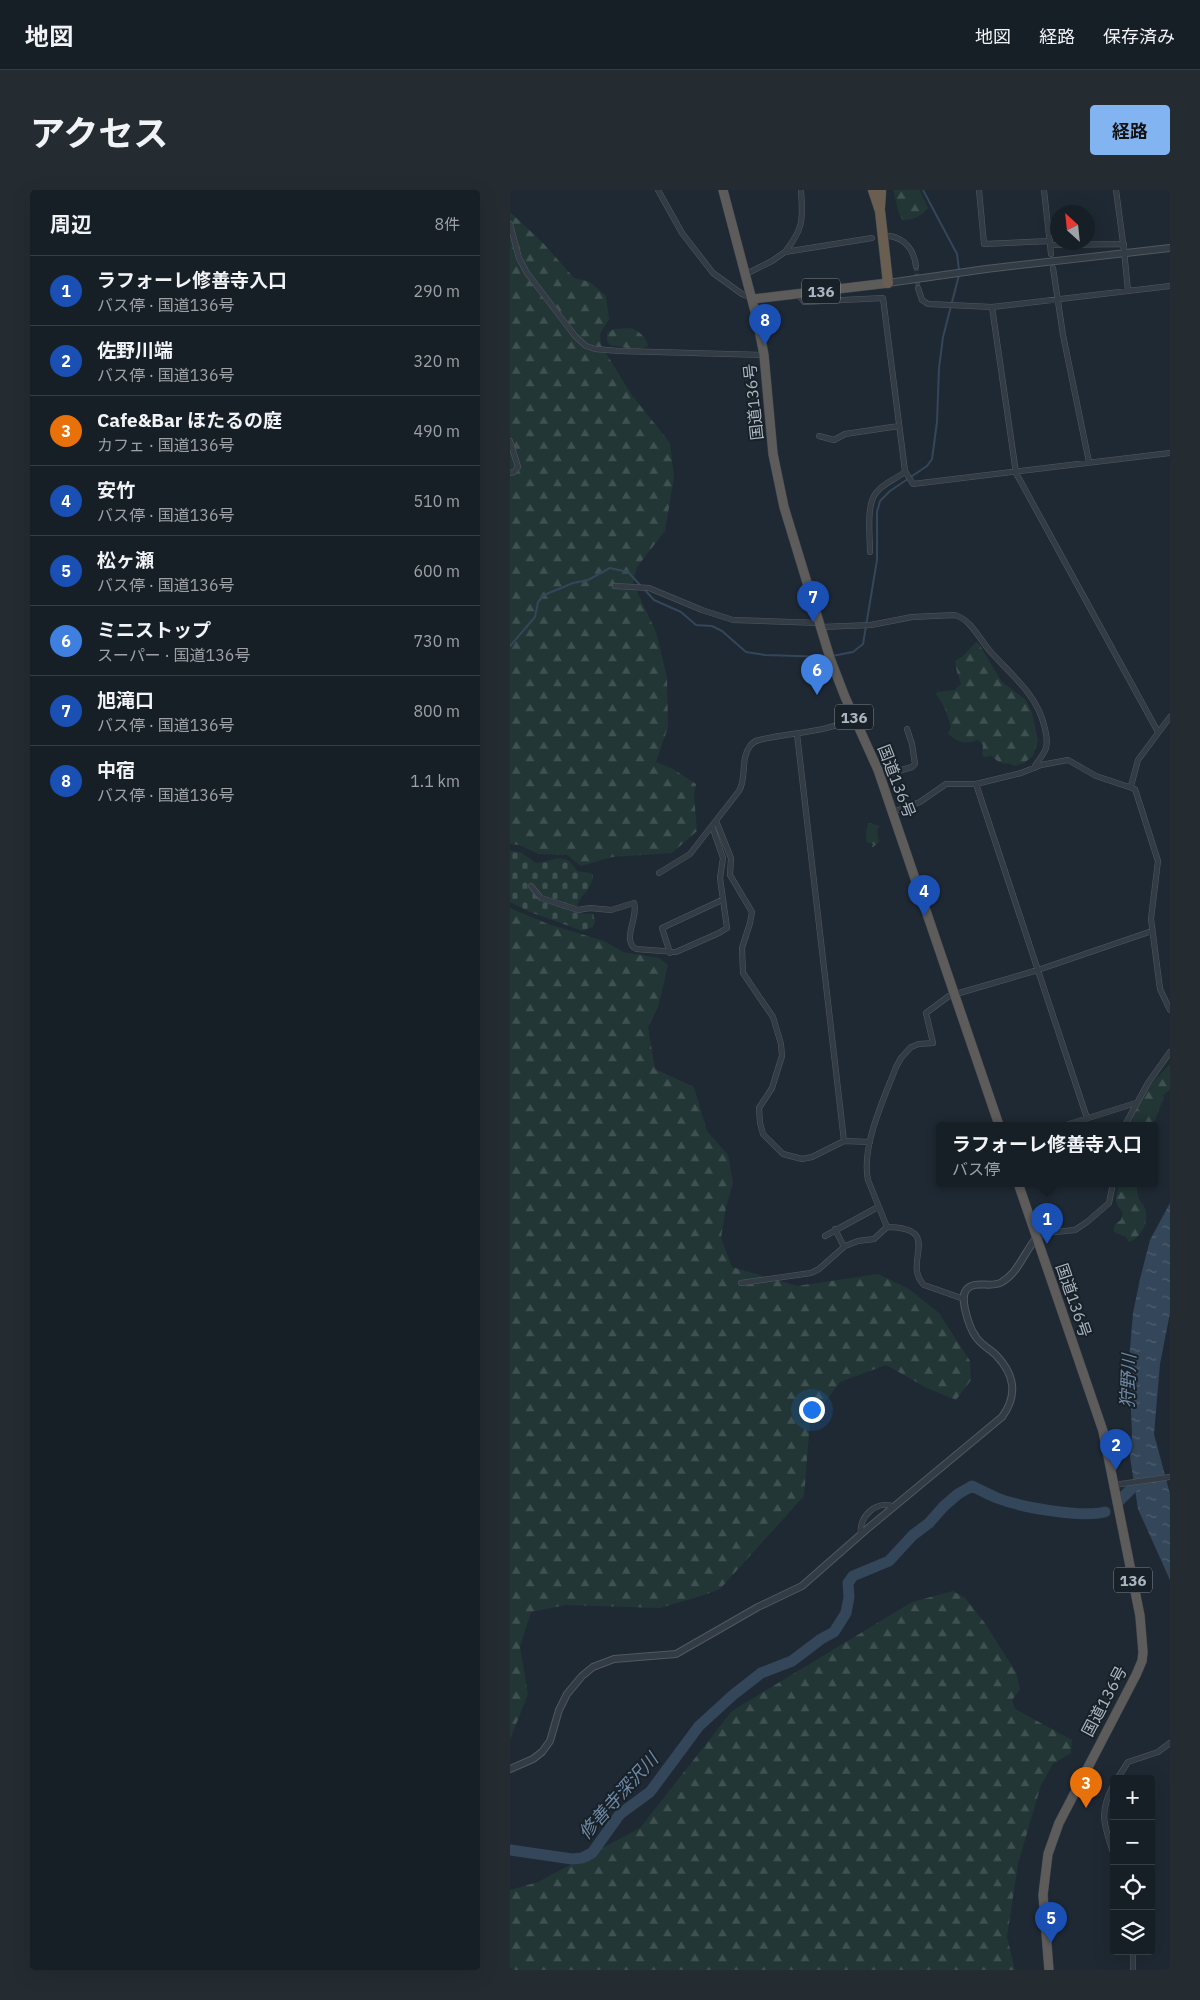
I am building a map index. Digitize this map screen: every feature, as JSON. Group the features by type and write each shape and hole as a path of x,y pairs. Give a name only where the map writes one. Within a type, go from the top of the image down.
{"highway":[{"name":"国道136号","path":"723,190 753,298 764,354 773,454 778,483 820,625 838,678 880,776 893,812 998,1122"},
{"path":"873,190 880,211"},
{"path":"882,190 880,211 888,283"},
{"name":"136","path":"753,298 888,283"},
{"name":"国道136号","path":"1019,1187 1103,1431 1117,1485 1142,1634 1142,1661 1059,1823 1048,1854 1043,1895 1049,1970"}],"street":[{"path":"658,190 682,233 713,273 742,294 753,298"},
{"path":"785,252 792,243 801,224 803,216 801,190"},
{"path":"979,190 984,244 1050,243 1044,190"},
{"path":"1116,190 1124,244 1128,291"},
{"path":"510,224 519,258 527,273 575,336 586,346 595,349 619,351 764,354"},
{"path":"890,236 899,238 910,249 915,258 916,266"},
{"path":"746,274 785,252 872,238"},
{"path":"1095,244 1124,244"},
{"path":"888,283 986,269 1170,248"},
{"path":"1051,250 1051,254"},
{"path":"1053,268 1057,300 1089,462"},
{"path":"918,288 922,300 928,304 992,307 1170,286"},
{"path":"798,294 804,302 883,298 906,473 914,484 1016,473 1170,452"},
{"path":"992,307 1016,473 1158,732"},
{"path":"819,436 834,440 847,433 899,426"},
{"path":"510,441 518,467 514,472 510,473"},
{"path":"870,552 871,501 880,489 906,473"},
{"path":"614,586 649,588 702,610 733,620 820,625 837,628 877,624 912,617 960,616 972,626 988,649 1025,689 1040,713 1046,732 1047,744 1033,768"},
{"path":"1131,786 1138,760 1170,717"},
{"path":"660,873 690,854 741,788 747,750 752,744 760,740 829,727 855,718"},
{"path":"880,776 912,767 916,764 907,729"},
{"path":"797,734 844,1141"},
{"path":"893,812 920,802 946,784 976,784 1069,760 1096,776 1131,786 1137,791 1158,861 1151,916 1152,931 1160,989 1170,1010"},
{"path":"976,784 1087,1118"},
{"path":"530,886 541,898 578,910 590,908 611,910 634,903 630,945 636,949 659,950 670,953 679,951 726,930 727,924 720,878 723,858 714,824"},
{"path":"714,824 731,858 730,875 752,912 742,948 743,973 773,1017 781,1044 782,1056 772,1088 760,1108 760,1123 764,1134 783,1154 802,1159 812,1157 844,1141 870,1142"},
{"path":"670,953 662,928 722,900"},
{"path":"887,1227 867,1174 870,1142 896,1067 901,1058 914,1045 933,1043 926,1013 947,997 1038,970 1152,931"},
{"path":"1126,1122 1148,1082 1170,1052"},
{"path":"1075,1122 1136,1103"},
{"path":"510,1769 533,1759 542,1752 550,1741 558,1710 567,1694 592,1667 614,1658 676,1654 758,1607 802,1586 861,1534 1002,1417 1012,1400 1012,1383 995,1354 976,1337 968,1320 964,1299 965,1292 978,1284 994,1286 1006,1280 1037,1237 1045,1233 1074,1230 1087,1222 1109,1203 1112,1187"},
{"path":"825,1236 878,1207"},
{"path":"740,1283 811,1273 819,1269 844,1247 858,1241 874,1239 887,1227 912,1230 916,1235 918,1244 917,1265 919,1277 924,1284 964,1299"},
{"path":"835,1229 844,1247"},
{"path":"1117,1485 1170,1477"},
{"path":"861,1534 861,1523 871,1510 884,1504 894,1507"},
{"path":"1120,1775 1128,1762 1158,1752 1170,1743"},
{"path":"1110,1793 1103,1818 1110,1845"},
{"path":"1133,1955 1133,1970"}],"green space":[{"path":"893,190 920,190 928,208 917,217 903,220 899,214"},
{"path":"510,212 543,243 574,278 590,282 606,296 609,319 600,334 601,345 631,394 670,443 674,477 665,531 637,567 633,583 656,632 667,677 668,727 656,762 673,769 696,784 694,796 697,831 672,853 612,857 581,866 567,855 539,854 519,845 510,844"},
{"path":"631,328 642,335 648,346 638,350 610,345 607,341 607,333 614,329"},
{"path":"976,642 1002,682 1026,700 1032,713 1038,740 1033,756 1016,766 1001,763 992,756 984,757 982,754 983,745 978,740 962,742 948,734 951,726 944,706 936,694 937,692 955,690 961,684 955,661 963,656"},
{"path":"869,823 880,826 877,830 879,842 873,847 873,844 866,840"},
{"path":"510,851 520,852 536,863 558,858 568,860 577,871 593,875 590,887 577,907 578,913 593,914 595,921 593,927 583,931 530,912 510,902"},
{"path":"510,908 548,924 604,941 623,952 659,958 668,965 658,1007 648,1027 655,1069 694,1087 707,1131 728,1155 733,1183 726,1207 721,1238 732,1267 797,1286 878,1274 909,1289 939,1313 970,1361 971,1380 956,1400 927,1388 886,1365 840,1382 810,1422 804,1496 720,1589 660,1608 566,1605 531,1612 520,1647 528,1694 510,1740"},
{"path":"1170,1064 1170,1090 1163,1095 1164,1099 1154,1122 1130,1122 1149,1086"},
{"path":"1119,1187 1137,1187 1139,1200 1146,1211 1144,1227 1134,1240 1129,1242 1126,1237 1114,1232 1114,1226 1121,1220 1123,1212 1116,1202"},
{"path":"953,1591 965,1598 984,1622 1016,1672 1020,1689 1012,1700 1015,1709 1072,1740 1071,1753 1053,1764 1041,1785 1018,1864 1007,1937 1015,1970 510,1970 510,1890 538,1882 640,1828 732,1711 912,1602"}],"water":[{"path":"1170,1203 1170,1313 1160,1364 1154,1434 1170,1494 1170,1580 1138,1509 1130,1457 1132,1434 1129,1361 1133,1313 1150,1240"}],"waterway":[{"path":"923,190 957,254 959,270"},
{"path":"832,656 853,652 863,644 877,560 877,512 880,501 890,491 927,466 932,459 937,422 939,368 943,337 959,275"},
{"path":"510,646 535,617 538,602 544,595 573,583 588,580 610,568 628,572 641,586"},
{"path":"644,589 654,600 681,612 696,625 712,626 722,631 746,652 765,655 828,657"},
{"name":"修善寺深沢川","path":"1118,1502 1145,1475"},
{"name":"修善寺深沢川","path":"510,1850 572,1859 582,1858 592,1853 620,1814 650,1792 699,1726 761,1673 792,1661 821,1639 834,1632 846,1613 849,1597 848,1583 853,1576 889,1561 944,1506 958,1494 972,1486 997,1498 1035,1508 1081,1514 1105,1512"}],"tunnel":[{"path":"916,266 918,288"}],"place":[{"name":"中宿","path":"765,345"},
{"name":"旭滝口","path":"813,622"},
{"name":"ミニストップ","path":"817,695"},
{"name":"安竹","path":"924,916"},
{"name":"ラフォーレ修善寺入口","path":"1047,1244"},
{"name":"佐野川端","path":"1116,1470"},
{"name":"Cafe&Bar ほたるの庭","path":"1086,1808"},
{"name":"松ヶ瀬","path":"1051,1943"}],"water label":[{"name":"狩野川","path":"1128,1381"}]}
